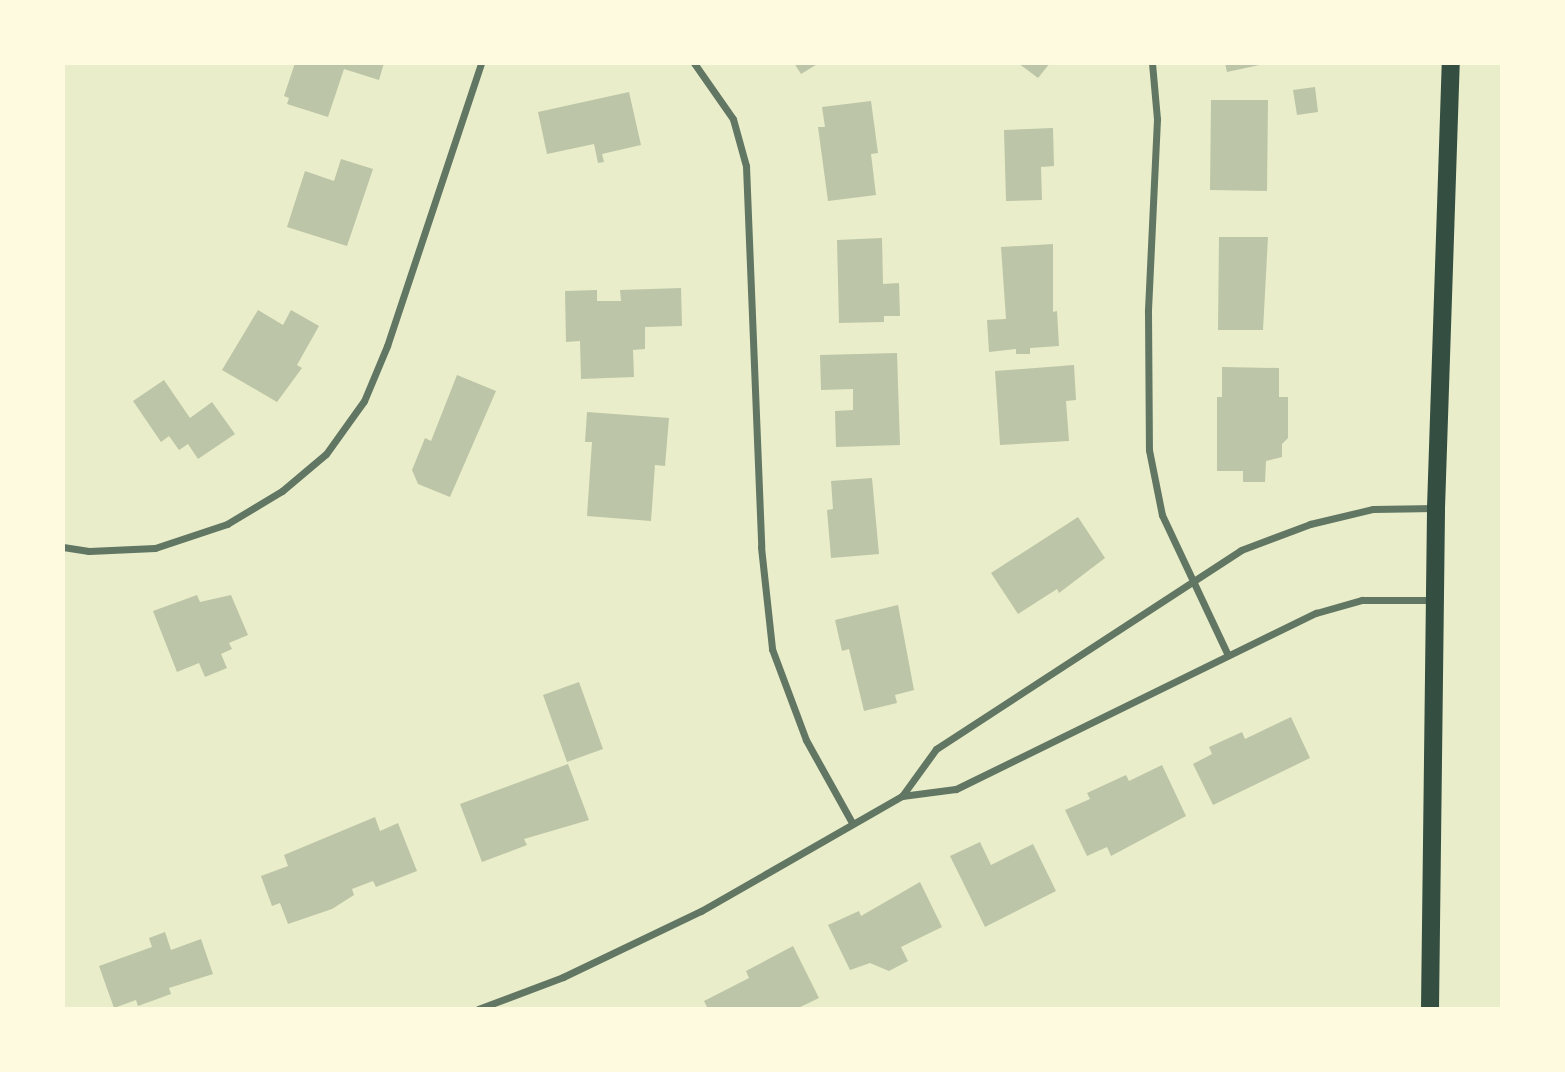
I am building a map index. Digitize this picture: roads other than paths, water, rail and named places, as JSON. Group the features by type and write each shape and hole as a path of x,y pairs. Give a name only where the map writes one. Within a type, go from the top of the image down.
{"main road":[{"path":"1430,1009 1436,508 1451,63"}],"street":[{"path":"63,547 89,551 155,548 227,524 282,491 326,454 364,401 387,346 481,63"},
{"path":"694,63 733,119 746,166 761,547 772,649 806,740 851,821"},
{"path":"1152,63 1157,119 1148,312 1149,450 1162,515 1228,656"},
{"path":"902,796 936,749 1192,579 1241,550 1310,524 1373,509 1436,508"},
{"path":"478,1009 564,976 701,911 851,821 902,796 956,789 1317,612 1362,600 1436,600"}]}
